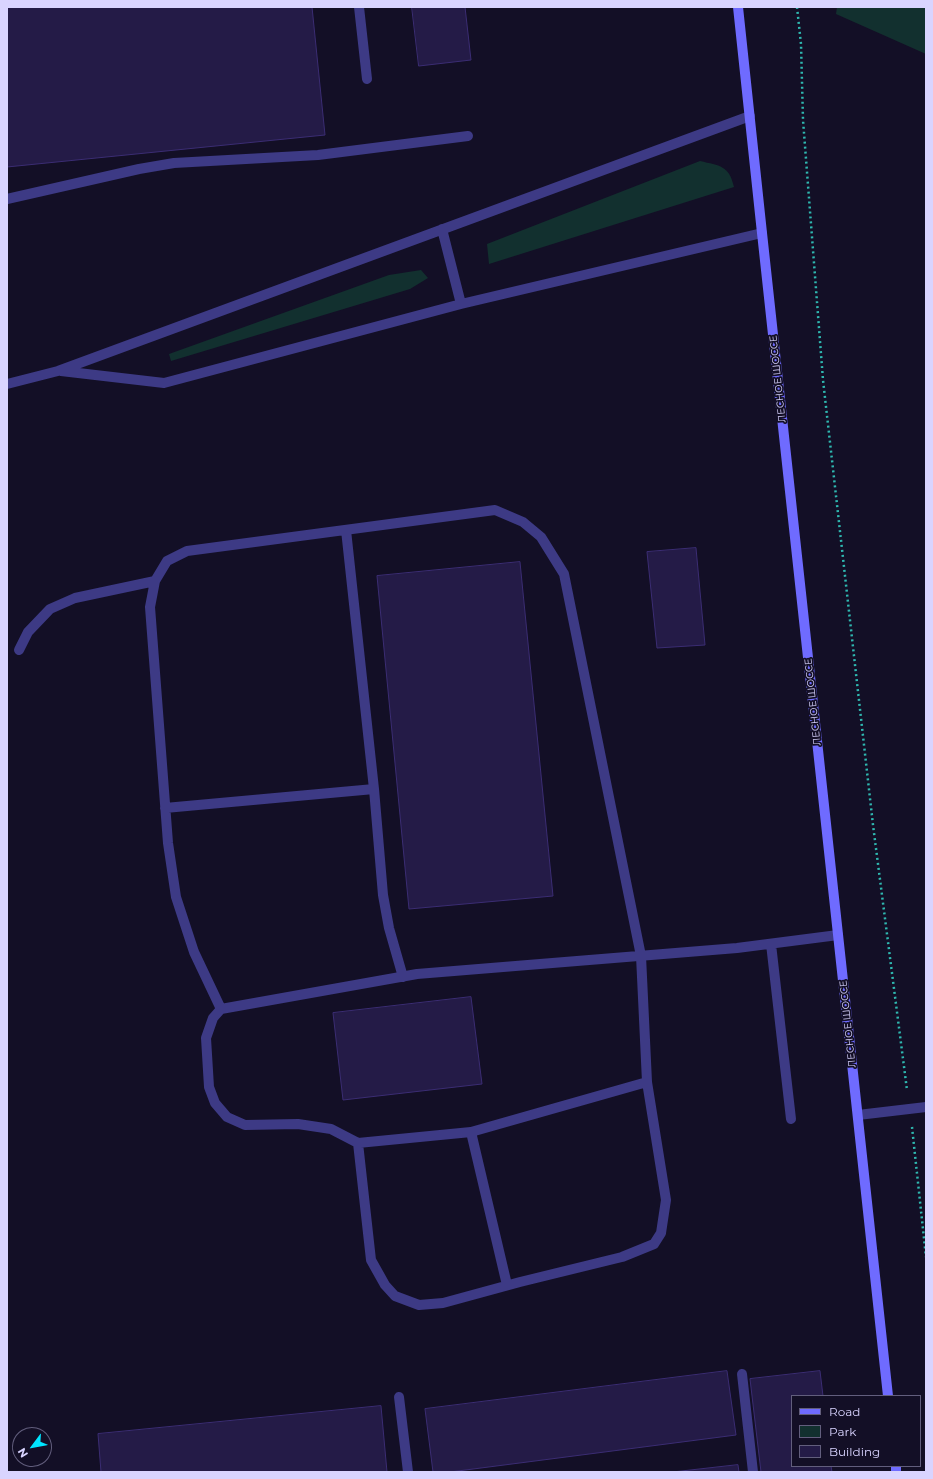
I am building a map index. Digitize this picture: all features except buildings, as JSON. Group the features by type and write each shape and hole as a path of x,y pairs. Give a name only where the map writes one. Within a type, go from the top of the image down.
{"street":[{"name":"ЛЕСНОЕ ШОССЕ","path":"738,7 888,1395"}],"lane":[{"path":"360,7 367,79"},
{"path":"7,384 58,371 750,116"},
{"path":"7,199 139,169 174,163 318,155 468,136"},
{"path":"442,229 461,304"},
{"path":"58,371 164,383 461,304 762,233"},
{"path":"221,1009 194,952 176,897 168,843 150,607 155,581 167,561 187,551 495,510 523,522 541,537 564,574 641,956 647,1082 666,1200 661,1233 654,1244 622,1257 443,1303 419,1304 395,1296 385,1285 372,1260 358,1143"},
{"path":"346,530 374,789 383,895 389,928 403,977"},
{"path":"19,650 28,632 50,609 75,598 155,581"},
{"path":"165,808 374,789"},
{"path":"647,1082 471,1132 358,1143 331,1129 298,1124 246,1125 227,1118 215,1103 209,1087 206,1038 213,1018 221,1009 417,974 737,948 838,935"},
{"path":"772,944 791,1118"},
{"path":"858,1115 926,1107"},
{"path":"471,1132 507,1286"},
{"path":"742,1374 753,1472"},
{"path":"399,1397 408,1472"}],"path":[{"path":"796,7 801,44 803,120 823,380 874,825 910,1109 926,1257"}],"green space":[{"path":"837,7 926,7 926,54 836,14"},
{"path":"700,161 726,170 734,187 489,264 487,244"},
{"path":"421,270 428,278 410,289 171,361 169,354 389,275"}]}
